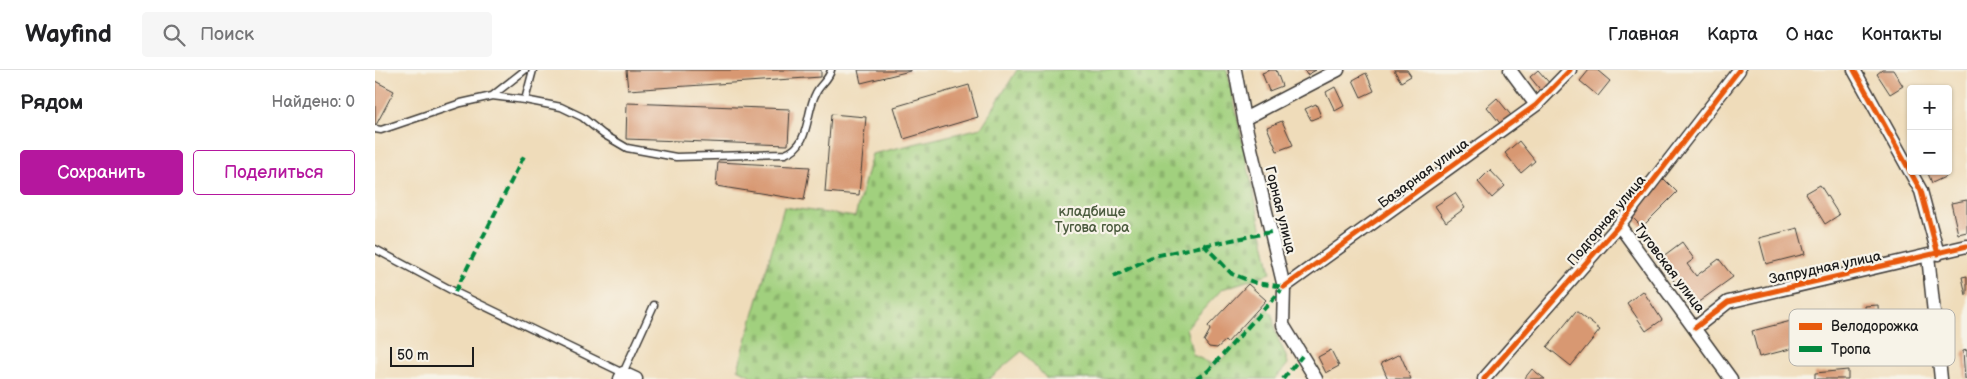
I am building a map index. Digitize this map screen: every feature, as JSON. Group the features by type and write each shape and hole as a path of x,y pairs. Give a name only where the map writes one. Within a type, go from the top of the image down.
{"street":[{"name":"Горная улица","path":"1235,70 1244,119 1284,287 1283,326 1316,379"},
{"path":"1244,119 1338,70"},
{"path":"1510,70 1536,105"},
{"name":"Базарная улица","path":"1284,287 1536,105 1570,70"},
{"name":"Подгорная улица","path":"1484,379 1619,225 1739,70"},
{"path":"1854,70 1921,191 1933,255 1936,309"},
{"name":"Туговская улица","path":"1619,225 1731,379"},
{"name":"Запрудная улица","path":"1695,328 1728,302 1967,246"},
{"path":"1940,366 1941,379"},
{"path":"621,376 636,379"}],"lane":[{"path":"492,96 525,70"},
{"path":"525,100 533,70"},
{"path":"375,129 381,130 461,103 492,96 561,107 582,117 603,134 627,148 676,157 785,154 797,147 801,141 816,93 830,76 831,70"},
{"path":"375,250 621,376 654,305"}],"green space":[{"name":"кладбище Тугова гора","path":"1017,70 1227,70 1271,273 1222,289 1186,328 1193,355 1216,366 1267,309 1273,316 1276,334 1288,364 1275,379 1047,379 1022,351 989,379 757,379 738,369 784,207 855,217 872,154 981,128"}],"building":[{"path":"626,70 821,70 821,77 628,90"},
{"path":"858,70 910,70 910,71 861,83"},
{"path":"1276,70 1282,86 1269,91 1262,73"},
{"path":"1304,70 1316,70 1307,75"},
{"path":"1394,70 1407,70 1411,76 1401,82"},
{"path":"1538,70 1552,86 1543,93 1530,77"},
{"path":"1589,70 1597,70 1610,81 1598,96 1580,81"},
{"path":"1882,70 1893,70 1903,86 1890,94 1877,74"},
{"path":"1366,73 1374,91 1361,97 1353,80"},
{"path":"375,81 394,91 375,127"},
{"path":"969,85 978,117 904,139 894,107"},
{"path":"1335,87 1344,106 1335,111 1326,92"},
{"path":"1497,98 1514,119 1503,127 1487,107"},
{"path":"627,103 790,109 788,145 626,139"},
{"path":"1316,104 1321,116 1311,120 1305,109"},
{"path":"831,114 866,117 859,195 825,192"},
{"path":"1282,121 1293,145 1277,151 1267,127"},
{"path":"1519,141 1535,161 1521,173 1505,153"},
{"path":"718,162 810,167 804,200 716,186"},
{"path":"1490,170 1505,186 1492,198 1478,182"},
{"path":"1929,175 1947,175 1947,176 1932,183"},
{"path":"1664,179 1677,192 1642,227 1629,214"},
{"path":"1820,185 1839,215 1825,224 1806,193"},
{"path":"1455,193 1465,208 1446,222 1435,206"},
{"path":"1967,200 1967,232 1958,234 1951,203"},
{"path":"1798,228 1805,254 1766,264 1759,238"},
{"path":"1682,242 1694,259 1687,264 1696,276 1719,259 1733,277 1693,306 1658,260"},
{"path":"1967,276 1967,295 1966,295 1962,277"},
{"path":"1248,284 1266,300 1227,343 1225,341 1217,348 1209,347 1204,341 1210,330 1208,326"},
{"path":"1643,291 1662,320 1646,331 1627,303"},
{"path":"1878,305 1878,309 1865,309 1865,306"},
{"path":"1576,311 1600,330 1571,366 1547,347"},
{"path":"1789,322 1789,349 1759,357 1752,331"},
{"path":"1331,350 1339,366 1326,373 1318,357"},
{"path":"1967,350 1967,379 1965,379 1963,351"},
{"path":"1400,354 1411,379 1388,379 1381,363"},
{"path":"1532,369 1545,379 1524,379"},
{"path":"1848,370 1848,379 1815,379 1815,373"}],"marked path":[{"path":"455,292 524,156"},
{"path":"1114,276 1154,256 1271,232"},
{"path":"1203,244 1232,274 1256,283 1284,287"},
{"path":"1196,379 1208,371 1284,287"},
{"path":"1283,379 1302,356"}],"cycle path":[{"path":"1284,287 1536,105 1570,70"},
{"path":"1484,379 1619,225 1739,70"},
{"path":"1854,70 1921,191 1938,254"},
{"path":"1695,328 1728,302 1967,246"}]}
